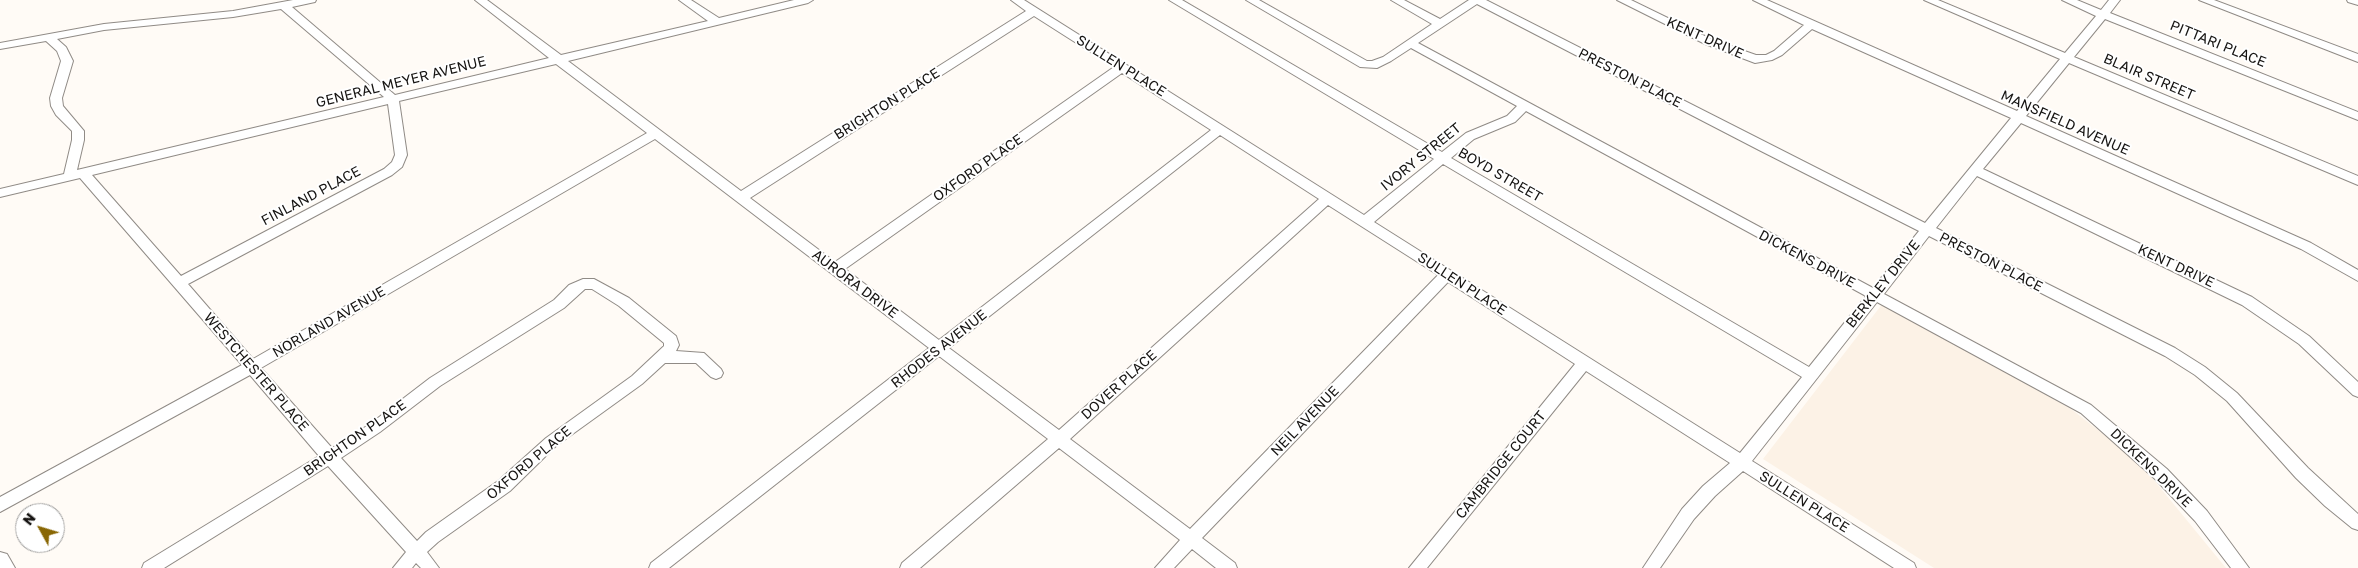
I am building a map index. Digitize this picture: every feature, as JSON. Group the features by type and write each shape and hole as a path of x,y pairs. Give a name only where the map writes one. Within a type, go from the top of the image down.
{"main road":[{"path":"0,561 4,568"}],"street":[{"path":"0,46 104,28 233,14 311,0"},
{"name":"AURORA DRIVE","path":"480,0 1229,568"},
{"path":"684,0 716,22"},
{"name":"GENERAL MEYER AVENUE","path":"0,193 808,0"},
{"name":"SULLEN PLACE","path":"1016,0 1904,567"},
{"name":"BOYD STREET","path":"1174,0 1811,374"},
{"path":"1251,0 1370,65 1377,65 1477,0"},
{"path":"1396,0 1441,24"},
{"name":"PRESTON PLACE","path":"1477,0 1927,230 2144,338 2200,372 2232,397 2302,473 2331,501 2358,523"},
{"name":"KENT DRIVE","path":"1622,0 1709,42 1755,59 1768,58 1778,53 1811,24"},
{"name":"MANSFIELD AVENUE","path":"1758,0 2017,118 2306,246 2358,276"},
{"name":"BLAIR STREET","path":"1929,0 2358,181"},
{"name":"PITTARI PLACE","path":"2067,0 2358,116"},
{"name":"BERKLEY DRIVE","path":"1651,568 1688,514 1727,473 1742,462 1874,295 2115,0"},
{"path":"2204,0 2358,58"},
{"path":"2352,0 2358,2"},
{"path":"283,5 393,99"},
{"name":"BRIGHTON PLACE","path":"740,198 1034,11"},
{"path":"48,37 62,49 66,61 56,98 57,106 78,131 78,140 69,177"},
{"name":"DICKENS DRIVE","path":"1411,44 2086,409 2161,474 2201,516 2241,568"},
{"name":"OXFORD PLACE","path":"835,268 1122,67"},
{"name":"FINLAND PLACE","path":"179,283 367,184 398,164 401,155 393,99"},
{"name":"IVORY STREET","path":"1365,222 1470,136 1511,119 1525,106"},
{"name":"RHODES AVENUE","path":"657,568 1220,129"},
{"name":"NORLAND AVENUE","path":"0,506 252,367 655,132"},
{"name":"KENT DRIVE","path":"1975,170 2247,301 2304,340 2358,391"},
{"name":"WESTCHESTER PLACE","path":"84,174 330,457 431,568"},
{"name":"DOVER PLACE","path":"908,568 1058,440 1328,198"},
{"name":"NEIL AVENUE","path":"1163,568 1447,274"},
{"name":"BRIGHTON PLACE","path":"150,568 375,428 435,382 559,304 574,289 583,284 594,284 624,302 671,340 672,345 661,357"},
{"path":"661,357 700,357 716,373"},
{"name":"OXFORD PLACE","path":"401,568 432,537 504,486 551,442 637,380 661,357"},
{"name":"CAMBRIDGE COURT","path":"1417,568 1585,362"}],"shaded area":[{"path":"1883,303 2071,409 2111,440 2153,479 2226,568 1934,568 1763,459"}]}
